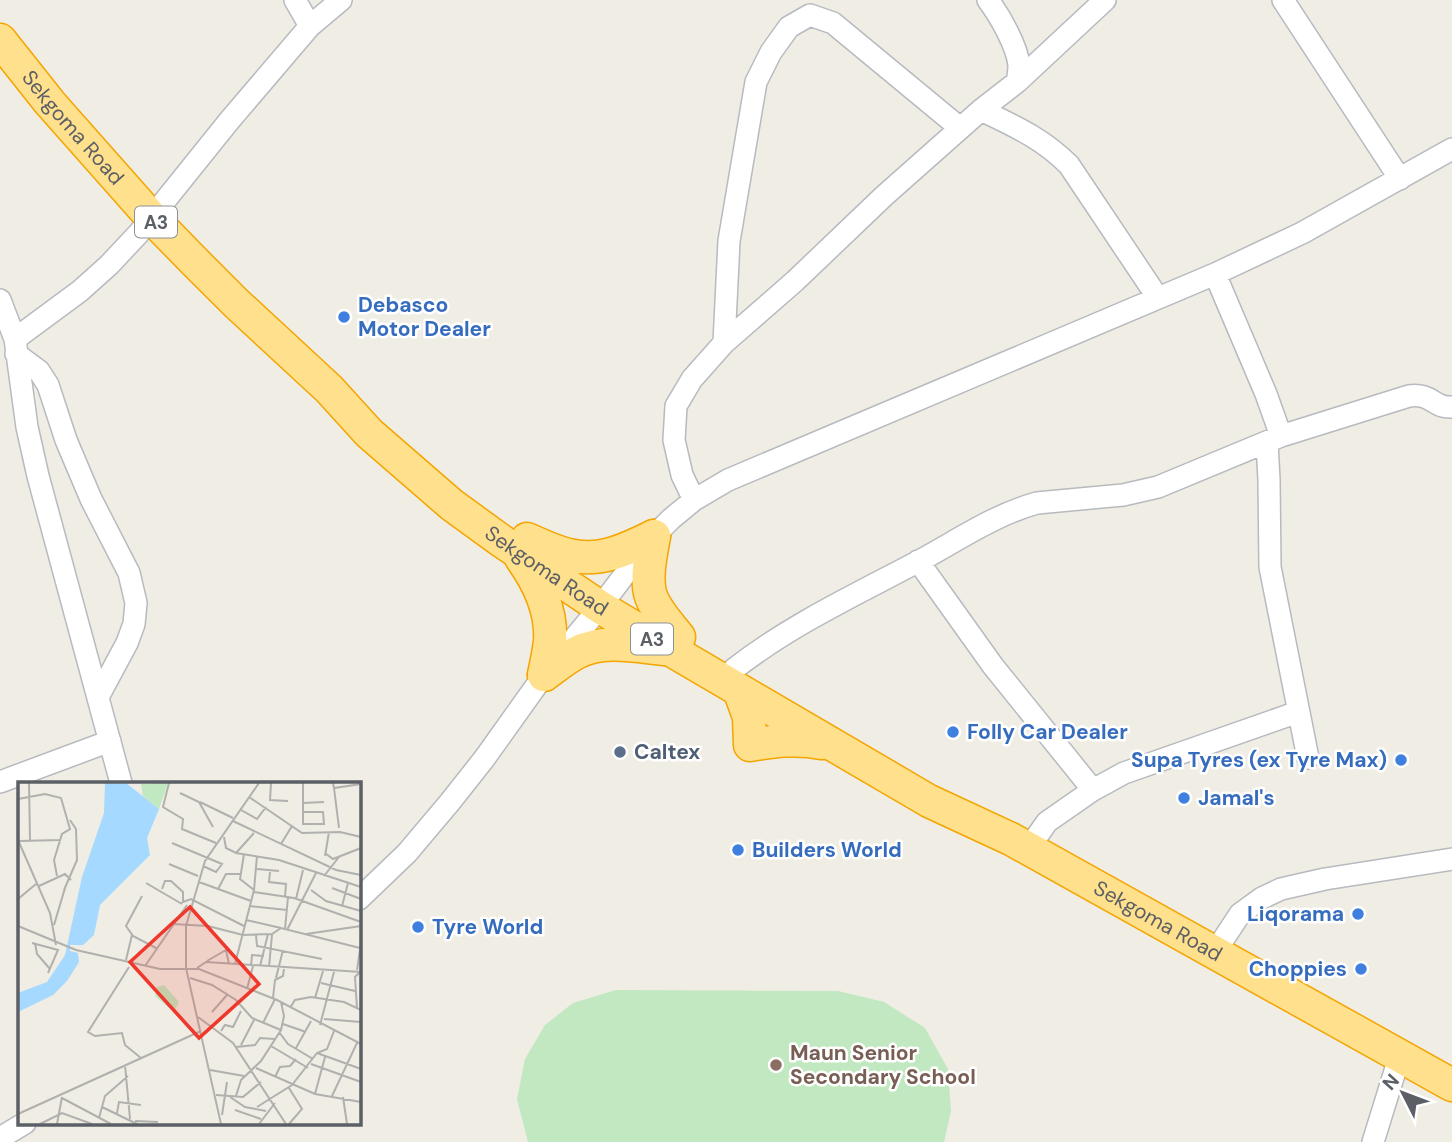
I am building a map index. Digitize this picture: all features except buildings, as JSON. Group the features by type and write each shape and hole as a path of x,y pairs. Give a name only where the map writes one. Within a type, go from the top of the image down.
{"highway":[{"name":"Sekgoma Road","path":"0,40 50,103 151,218 236,303 329,389 369,433 452,505 523,546 675,644 737,680 936,786 1020,844"},
{"path":"523,546 582,558 609,555 654,536"},
{"path":"544,675 577,652 601,644 675,644 650,594 649,574 654,536"},
{"path":"523,546 549,615 550,643 544,675"},
{"name":"Sekgoma Road","path":"737,680 831,744 929,801 1020,844 1452,1085"},
{"path":"737,680 749,717 750,746 781,740 831,744"}],"street":[{"path":"295,0 310,26"},
{"path":"15,347 108,265 151,218 310,26 341,0"},
{"path":"988,0 1000,16 1015,51 1019,65 1017,82"},
{"path":"694,500 682,475 674,440 677,406 692,379 724,343 795,281 884,196 981,110 1017,82 1105,0"},
{"path":"1283,0 1400,179"},
{"path":"724,343 729,241 756,82 771,52 789,27 815,7 960,128"},
{"path":"981,110 1039,139 1069,165 1158,298"},
{"path":"360,898 407,853 450,802 544,675 654,536 694,500 728,480 1215,274 1302,233 1452,149"},
{"path":"1215,274 1266,394 1274,439 1270,567 1308,758"},
{"path":"0,300 15,347 35,464 121,782"},
{"path":"15,347 39,371 48,385 66,440 86,487 129,573 136,603 134,624 127,643 98,697"},
{"path":"737,680 761,648 815,615 1024,506 1123,495 1157,487 1274,439 1409,396 1419,395 1430,398 1445,408 1452,407"},
{"path":"918,561 993,666 1093,790"},
{"path":"1020,844 1093,790 1129,771 1298,712"},
{"path":"0,782 110,741"},
{"path":"1215,952 1240,914 1262,898 1281,889 1325,879 1452,859"},
{"path":"1373,1142 1400,1055"}],"green space":[{"path":"616,990 838,991 884,1002 925,1028 948,1069 951,1111 944,1142 528,1142 517,1099 525,1059 545,1025 573,1003"}],"place":[{"name":"Debasco Motor Dealer","path":"344,317"},
{"name":"Folly Car Dealer","path":"953,732"},
{"name":"Caltex","path":"620,752"},
{"name":"Supa Tyres (ex Tyre Max)","path":"1401,760"},
{"name":"Jamal's","path":"1184,798"},
{"name":"Builders World","path":"738,850"},
{"name":"Liqorama","path":"1358,914"},
{"name":"Tyre World","path":"418,927"},
{"name":"Choppies","path":"1361,969"},
{"name":"Maun Senior Secondary School","path":"776,1065"}]}
